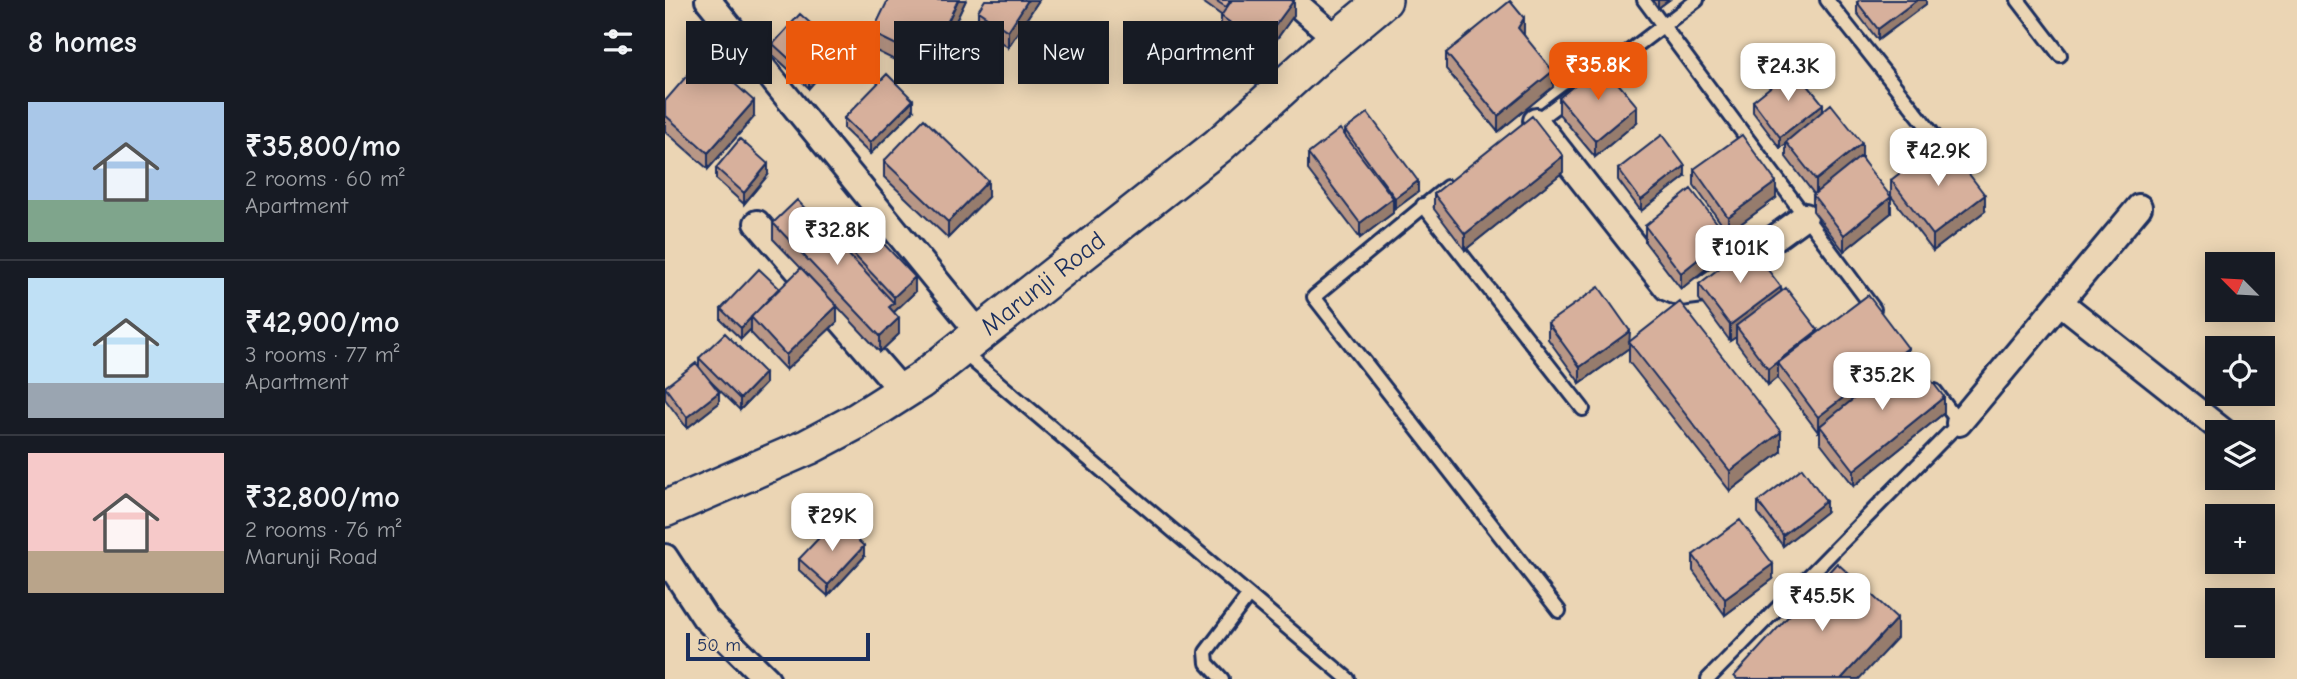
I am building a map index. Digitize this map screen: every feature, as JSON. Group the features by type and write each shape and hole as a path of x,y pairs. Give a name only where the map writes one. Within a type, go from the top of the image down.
{"street":[{"path":"708,0 970,342"},
{"path":"1292,0 1337,39"},
{"name":"Marunji Road","path":"665,509 808,447 903,392 1217,146 1384,0"},
{"path":"1531,125 1667,288 1679,293 1703,290 1805,216"},
{"path":"1959,423 2139,207"},
{"path":"757,223 903,392"},
{"path":"2060,302 2209,420"},
{"path":"665,557 705,618 767,679"}],"lane":[{"path":"1644,0 1884,322"},
{"path":"1531,125 1697,0"},
{"path":"1827,0 1955,163"},
{"path":"2018,0 2060,55"},
{"path":"1454,182 1314,297 1559,611"},
{"path":"1423,205 1583,409"},
{"path":"970,342 1249,595 1348,679"},
{"path":"1709,679 1959,423 1924,376"},
{"path":"1222,679 1207,663 1206,652 1249,595"}],"building":[{"path":"888,0 958,0 948,21 894,21 894,44 880,37 880,21 878,21"},
{"path":"985,0 1028,0 1008,31 1004,28 1004,21 993,21 978,11"},
{"path":"1215,0 1231,0 1226,7"},
{"path":"1232,0 1294,0 1278,22 1228,21 1221,16"},
{"path":"1917,0 1878,29 1857,2"},
{"path":"1510,1 1524,18 1518,28 1553,71 1498,116 1446,53"},
{"path":"800,14 808,21 794,21"},
{"path":"786,30 786,56 773,44"},
{"path":"1601,63 1637,106 1595,141 1559,98"},
{"path":"1794,68 1823,104 1780,137 1753,101"},
{"path":"887,74 894,84 913,100 870,143 844,118"},
{"path":"686,77 686,84 735,84 754,101 708,153 665,115 665,101"},
{"path":"1831,104 1862,143 1816,180 1786,142"},
{"path":"1368,113 1418,181 1395,198 1345,130"},
{"path":"1532,116 1563,156 1465,234 1434,194"},
{"path":"924,119 988,181 948,222 884,161"},
{"path":"1340,129 1393,198 1360,223 1308,154"},
{"path":"1662,135 1685,166 1641,200 1618,169"},
{"path":"1742,135 1776,182 1728,217 1694,169"},
{"path":"740,139 768,164 744,193 716,168"},
{"path":"1943,140 1985,195 1933,235 1891,180"},
{"path":"1860,157 1891,197 1844,235 1813,195"},
{"path":"1691,189 1727,236 1681,273 1645,226"},
{"path":"797,200 894,303 889,307 899,318 880,336 773,223"},
{"path":"851,209 915,277 894,297 830,229"},
{"path":"1749,245 1781,287 1730,325 1699,284"},
{"path":"801,268 837,306 786,355 751,317"},
{"path":"759,269 779,288 741,328 721,309"},
{"path":"1599,287 1630,331 1580,367 1548,323"},
{"path":"1786,288 1818,330 1768,369 1736,326"},
{"path":"1868,295 1908,348 1818,417 1778,363"},
{"path":"1680,302 1781,432 1730,471 1629,342"},
{"path":"725,333 765,373 740,399 699,358"},
{"path":"1910,353 1944,397 1854,470 1820,426"},
{"path":"696,363 719,392 687,417 665,387"},
{"path":"1802,468 1826,501 1783,535 1758,502"},
{"path":"836,520 864,546 828,585 799,559"},
{"path":"1740,520 1773,564 1725,599 1693,555"},
{"path":"1837,563 1897,618 1841,679 1737,679 1734,676"}]}
